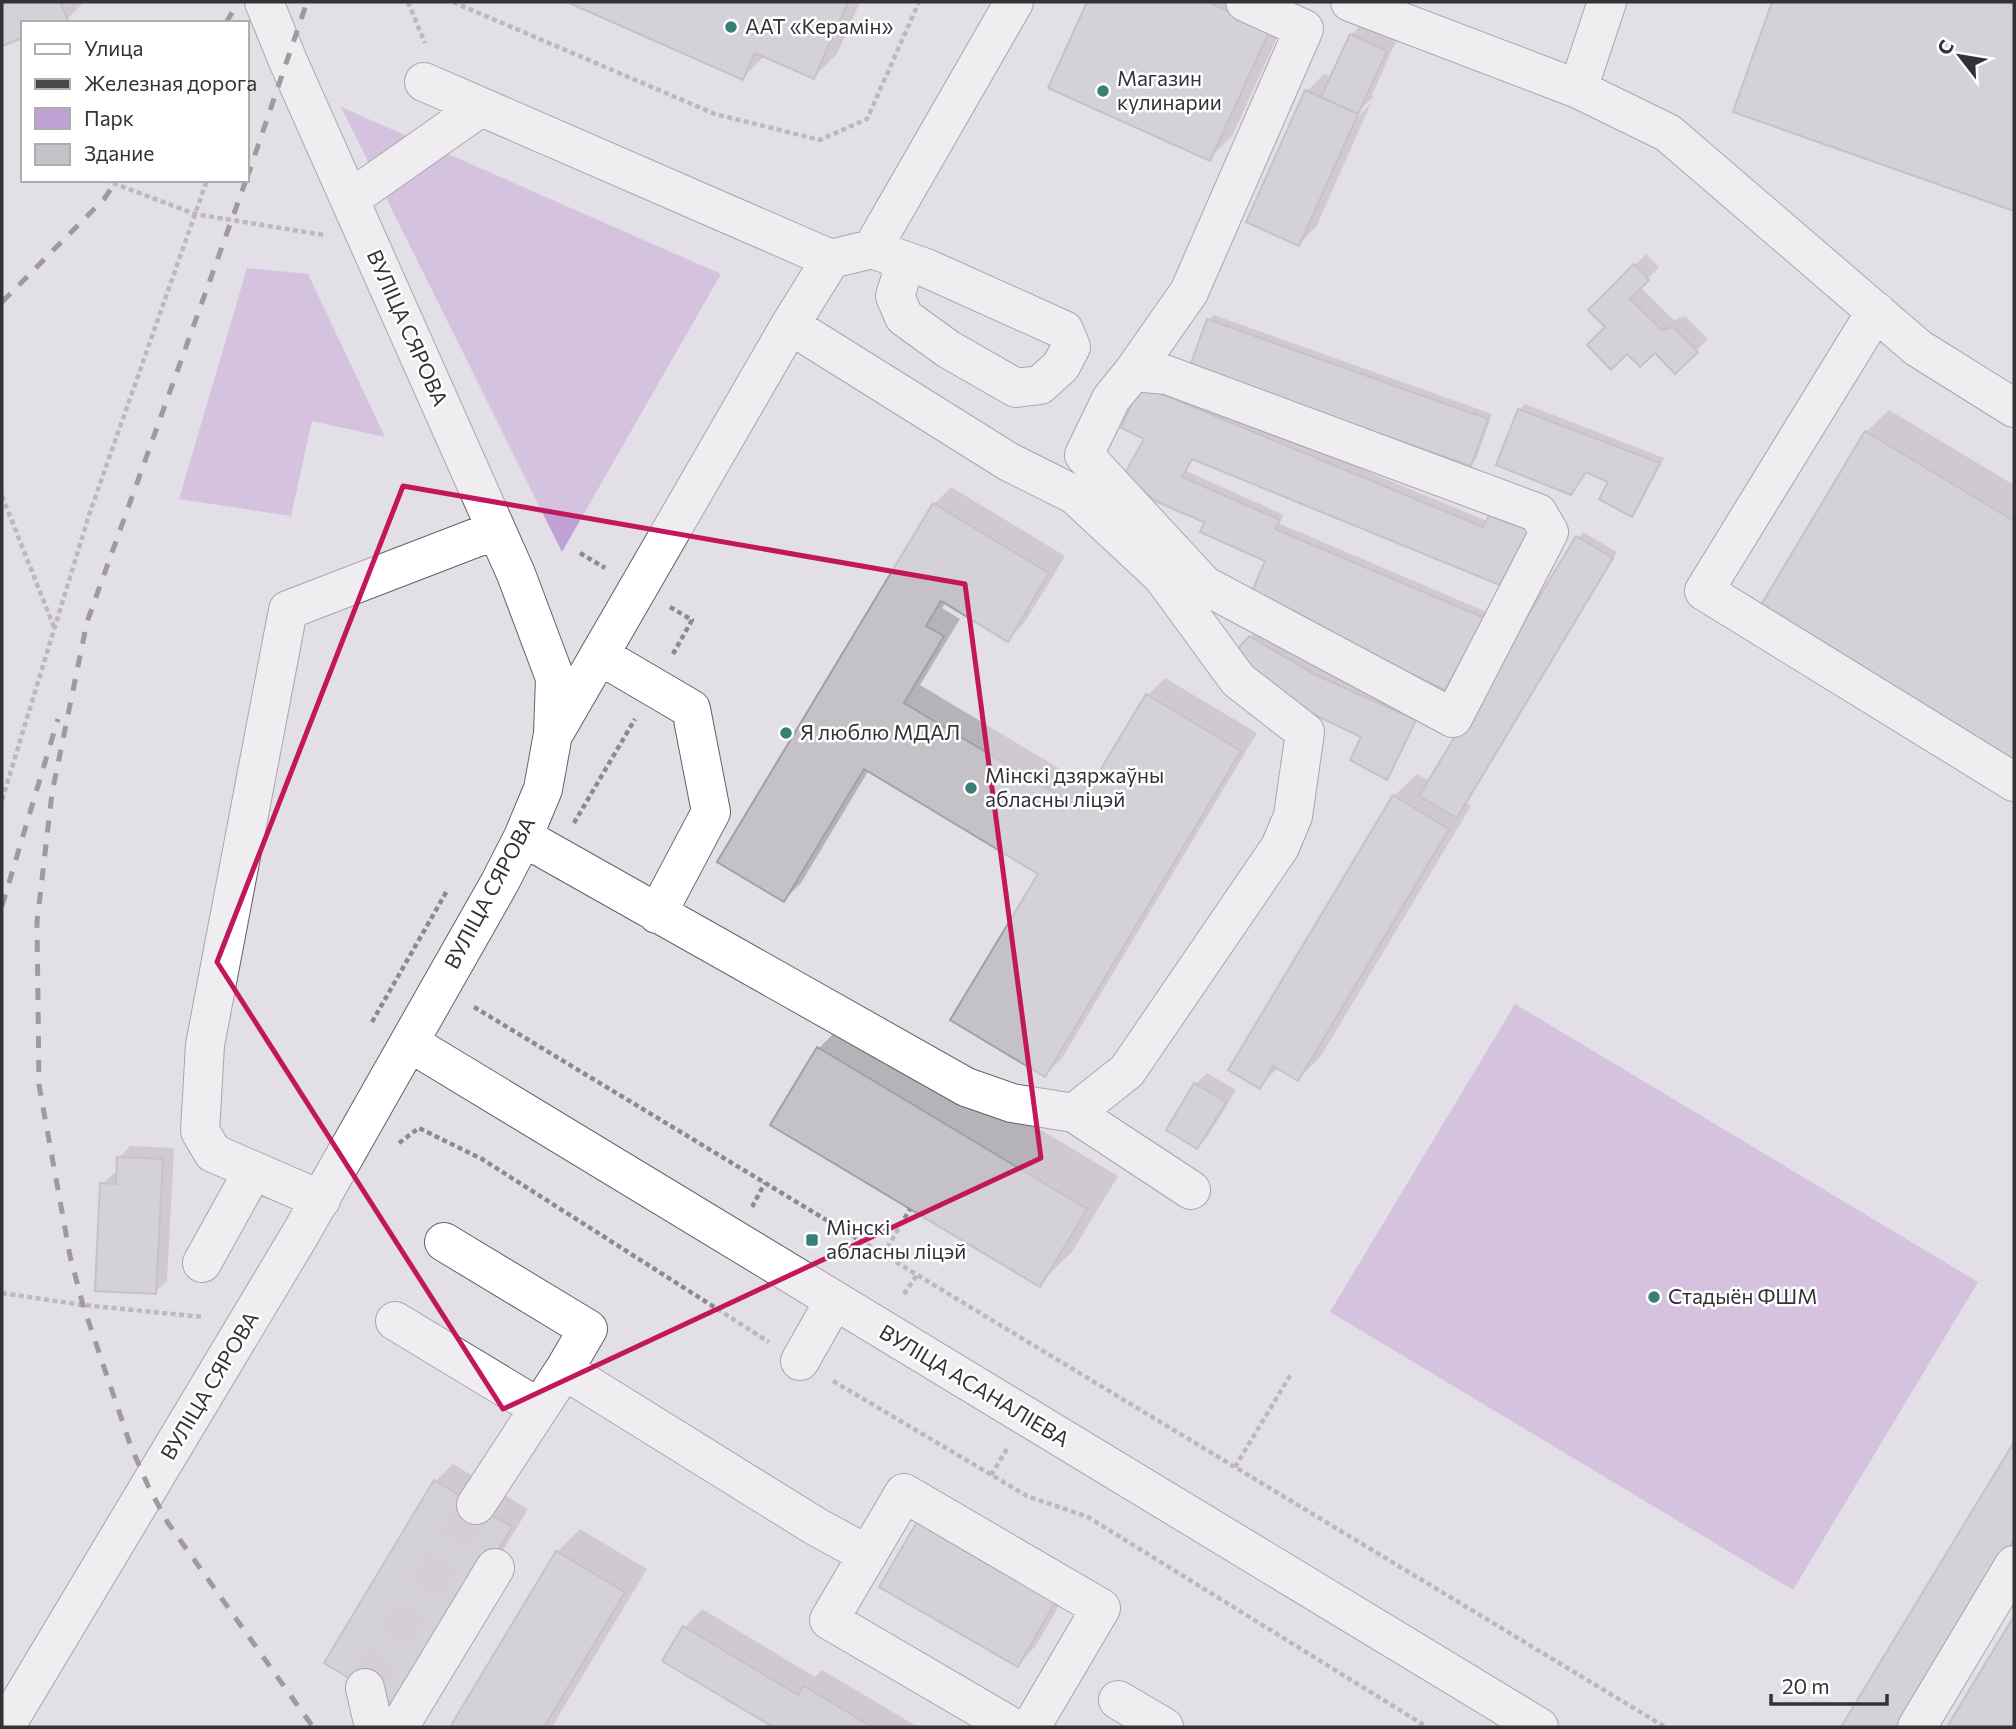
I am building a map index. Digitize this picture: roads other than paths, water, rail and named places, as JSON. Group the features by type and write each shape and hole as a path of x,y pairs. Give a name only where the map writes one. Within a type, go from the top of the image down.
{"street":[{"name":"ВУЛІЦА СЯРОВА","path":"5,1727 321,1200 410,1043 539,847 542,789 553,734 555,678 516,574 264,2"},
{"path":"424,82 831,259 889,255 1014,2"},
{"path":"1051,483 1084,455 1111,399 1189,292 1304,29 1245,2"},
{"path":"1350,2 1577,89 1668,133 1918,348 2014,408"},
{"path":"1577,89 1607,2"},
{"path":"349,199 481,107"},
{"path":"553,734 831,259"},
{"path":"1876,311 1704,591 2014,782"},
{"path":"790,325 1009,462 1075,495 1162,576 1238,680 1305,732 1293,816 1280,848 1126,1071 1074,1113"},
{"path":"1084,455 1204,585 1453,718 1549,532 1538,513 1167,375 1133,372"},
{"path":"321,1200 213,1153 200,1131 205,1045 288,610 496,530"},
{"path":"599,655 691,709 711,813 657,914"},
{"path":"539,847 966,1087 1012,1103 1074,1113 1191,1190"},
{"name":"ВУЛІЦА АСАНАЛІЕВА","path":"410,1043 1539,1727"},
{"path":"202,1263 253,1171"},
{"path":"444,1242 588,1329 476,1505"},
{"path":"800,1361 834,1301"},
{"path":"395,1321 539,1408"},
{"path":"564,1370 768,1497 868,1555"},
{"path":"1012,1727 830,1620 904,1493 1101,1608 1031,1727"},
{"path":"1917,1727 2014,1565"},
{"path":"400,1727 495,1568"},
{"path":"365,1688 374,1727"},
{"path":"1118,1700 1164,1727"}],"tunnel":[{"path":"365,1688 476,1505"}],"railway":[{"path":"227,21 238,2"},
{"path":"248,175 307,2"},
{"path":"2,302 104,199 116,182"},
{"path":"245,182 87,622 52,793 37,922 39,1085 70,1256 83,1305 130,1444 168,1523 313,1727"},
{"path":"2,906 58,719"}],"place":[{"name":"ААТ «Керамін»","path":"731,27"},
{"name":"Магазин кулинарии","path":"1103,91"},
{"name":"Я люблю МДАЛ","path":"786,733"},
{"name":"Мінскі дзяржаўны абласны ліцэй","path":"971,788"},
{"name":"Мінскі абласны ліцэй","path":"812,1240"},
{"name":"Стадыён ФШМ","path":"1654,1297"}]}
